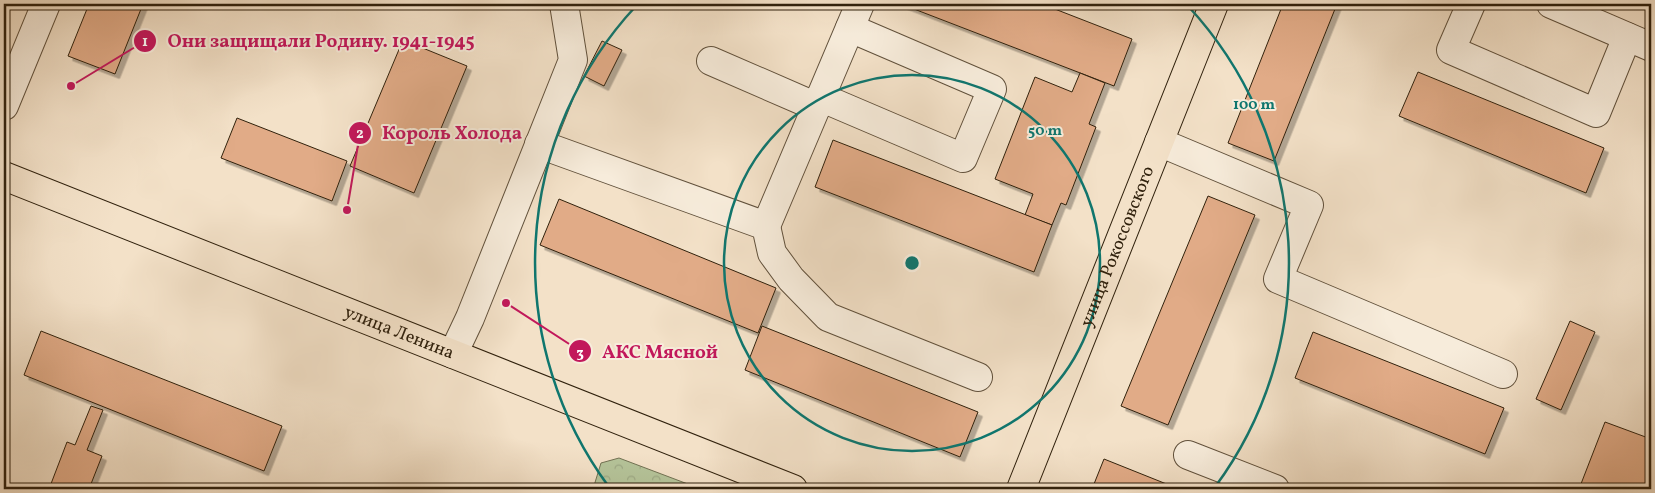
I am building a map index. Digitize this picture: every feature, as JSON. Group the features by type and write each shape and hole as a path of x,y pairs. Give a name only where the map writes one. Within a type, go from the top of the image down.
{"main road":[{"name":"улица Рокоссовского","path":"1021,489 1214,4"},
{"name":"улица Ленина","path":"4,178 793,489"}],"lane":[{"path":"4,106 46,4"},
{"path":"453,354 470,318 572,60 564,4"},
{"path":"860,4 766,226 772,253 791,279 828,318 978,377"},
{"path":"1471,4 1451,50 1596,113 1639,42 1551,4"},
{"path":"711,61 963,158 992,89 850,28"},
{"path":"1159,142 1309,205 1278,279 1503,374"},
{"path":"539,144 766,226"},
{"path":"1188,455 1275,489"}],"green space":[{"path":"619,458 701,489 593,489 601,463"}],"building":[{"path":"89,4 143,4 115,74 68,56"},
{"path":"901,4 1042,4 1132,39 1114,86"},
{"path":"1283,4 1337,4 1274,161 1228,143"},
{"path":"403,40 467,66 414,193 350,166"},
{"path":"602,41 622,50 604,86 584,76"},
{"path":"1418,72 1604,148 1586,193 1399,116"},
{"path":"1080,73 1105,83 1089,124 1096,127 1066,205 1061,203 1052,225 1025,215 1033,194 995,179 1035,77 1072,92"},
{"path":"237,118 347,161 332,201 221,158"},
{"path":"833,140 1052,225 1034,272 815,187"},
{"path":"1208,196 1255,215 1168,425 1121,406"},
{"path":"559,199 776,288 758,333 540,245"},
{"path":"1570,321 1595,332 1561,410 1536,399"},
{"path":"762,326 978,412 960,457 745,370"},
{"path":"41,331 282,426 264,471 24,375"},
{"path":"1313,332 1504,408 1485,454 1295,378"},
{"path":"91,406 103,410 87,450 102,456 89,489 49,489 67,442 75,445"},
{"path":"1605,422 1651,439 1651,489 1579,489"},
{"path":"1104,459 1179,489 1092,489"}],"place":[{"name":"Они защищали Родину. 1941-1945","path":"71,86"},
{"name":"Король Холода","path":"347,210"},
{"name":"АКС Мясной","path":"506,303"}]}
